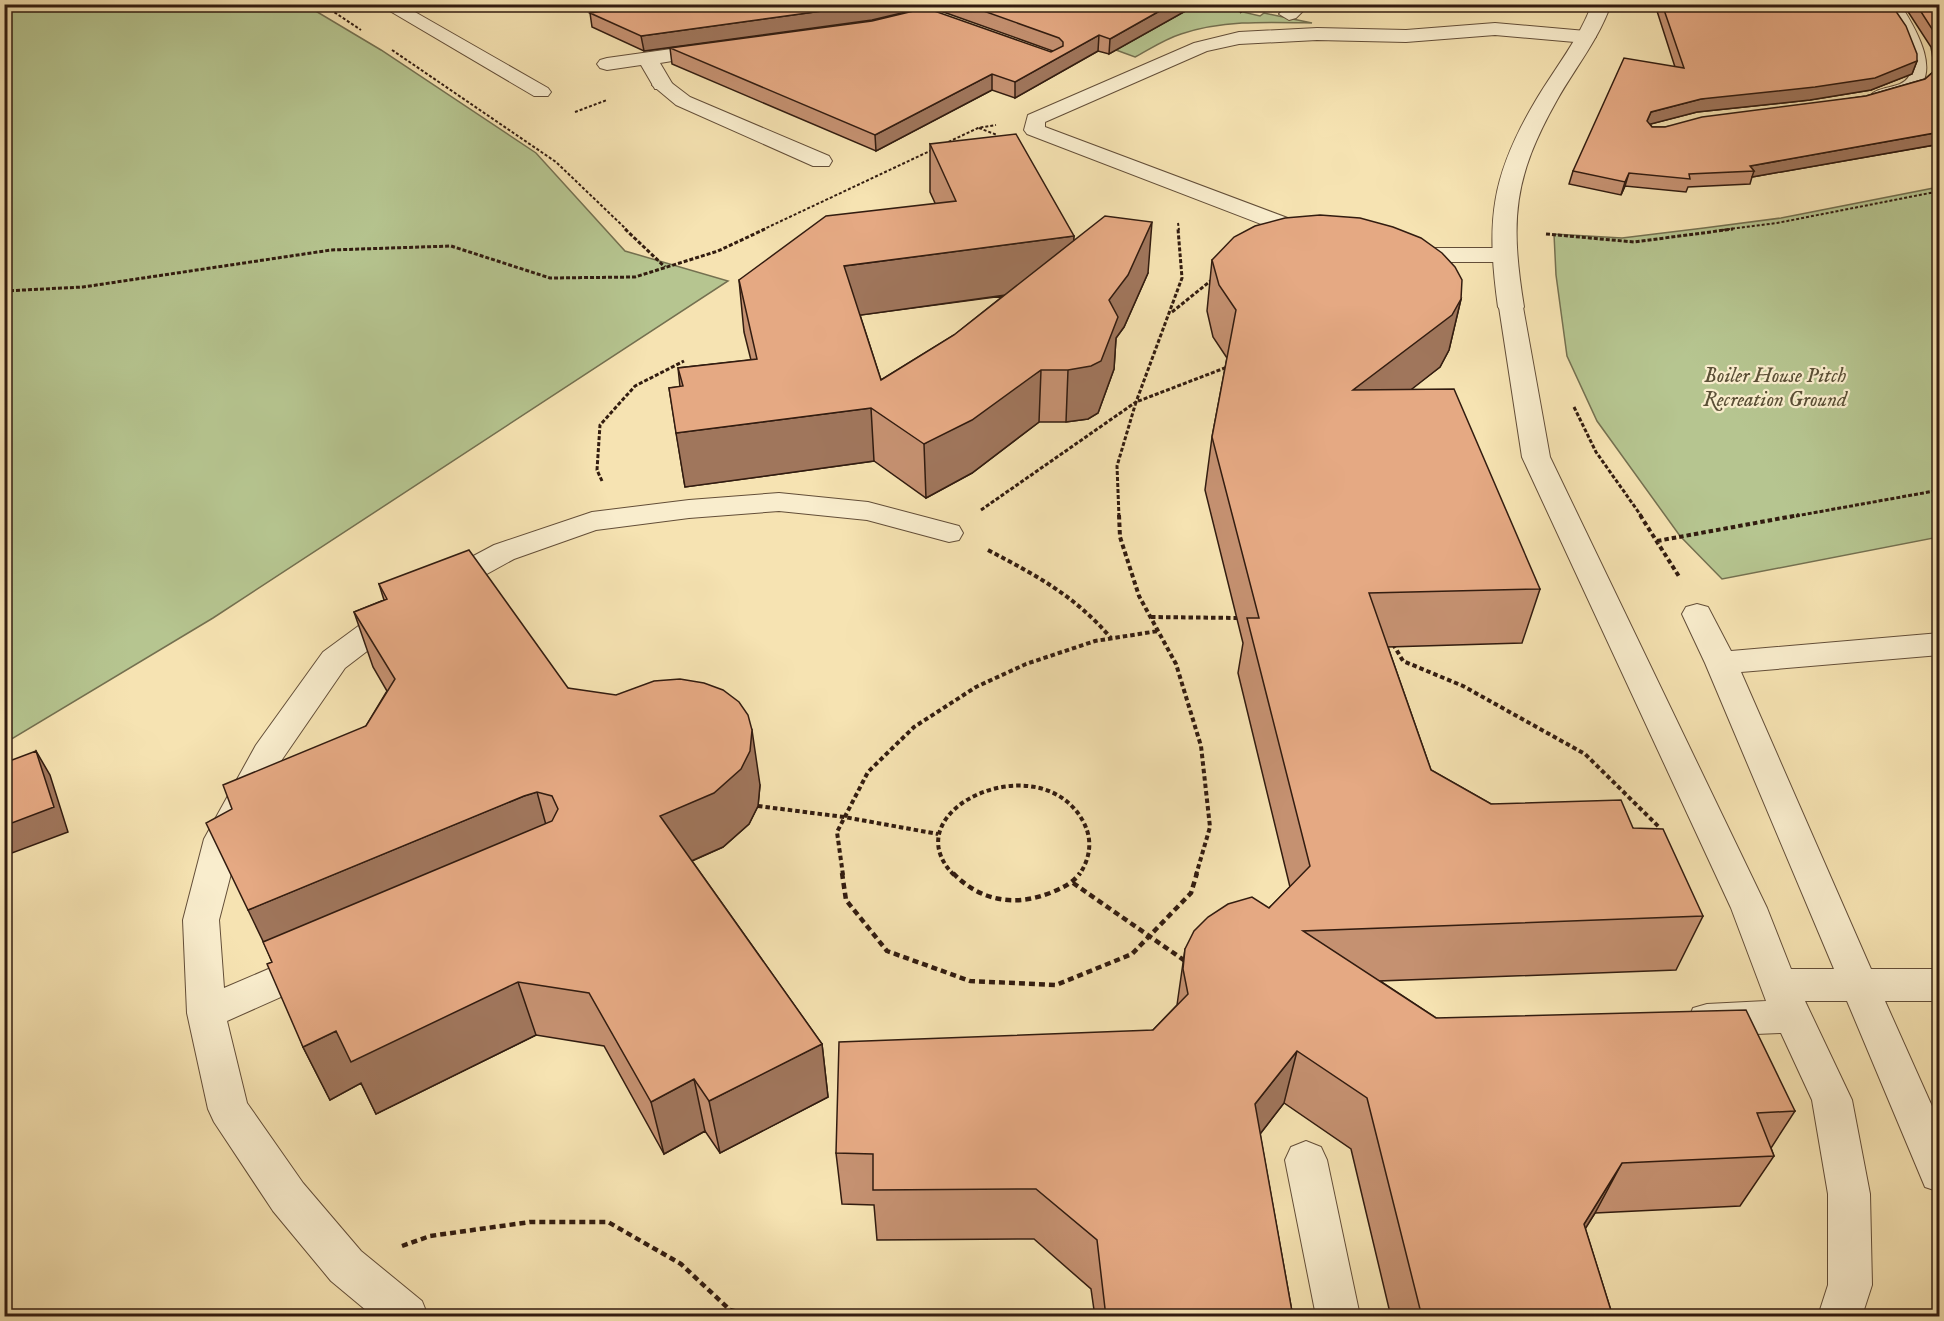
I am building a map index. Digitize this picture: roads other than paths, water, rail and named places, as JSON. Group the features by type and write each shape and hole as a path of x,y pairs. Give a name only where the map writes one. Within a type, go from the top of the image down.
{"street":[{"path":"1510,307 1503,255 1506,195 1514,165 1546,100 1596,23 1602,4"},
{"path":"1866,98 1917,85 1924,77 1925,67 1921,53 1890,4"},
{"path":"872,28 930,14"},
{"path":"607,64 655,73 730,47"}],"lane":[{"path":"387,4 541,92"},
{"path":"1337,238 1295,230 1034,130 1035,119 1201,47 1239,38 1317,34 1406,36 1495,29 1586,37"},
{"path":"655,73 683,101 821,161"},
{"path":"1380,246 1435,255 1503,255"},
{"path":"1510,307 1536,457 1749,908 1786,1000 1832,1100 1849,1194 1850,1285 1840,1317"},
{"path":"406,1317 346,1266 288,1197 228,1109 206,1013 201,920 222,839 268,754 334,660 411,602 504,552 592,521 778,502 868,511 949,533"},
{"path":"1697,614 1721,663 1940,1173"},
{"path":"1721,663 1940,644"},
{"path":"206,1013 347,952"},
{"path":"1674,1021 1859,985 1940,985"},
{"path":"1306,1160 1338,1317"}],"park label":[{"name":"Boiler House Pitch Recreation Ground","path":"1775,387"}]}
